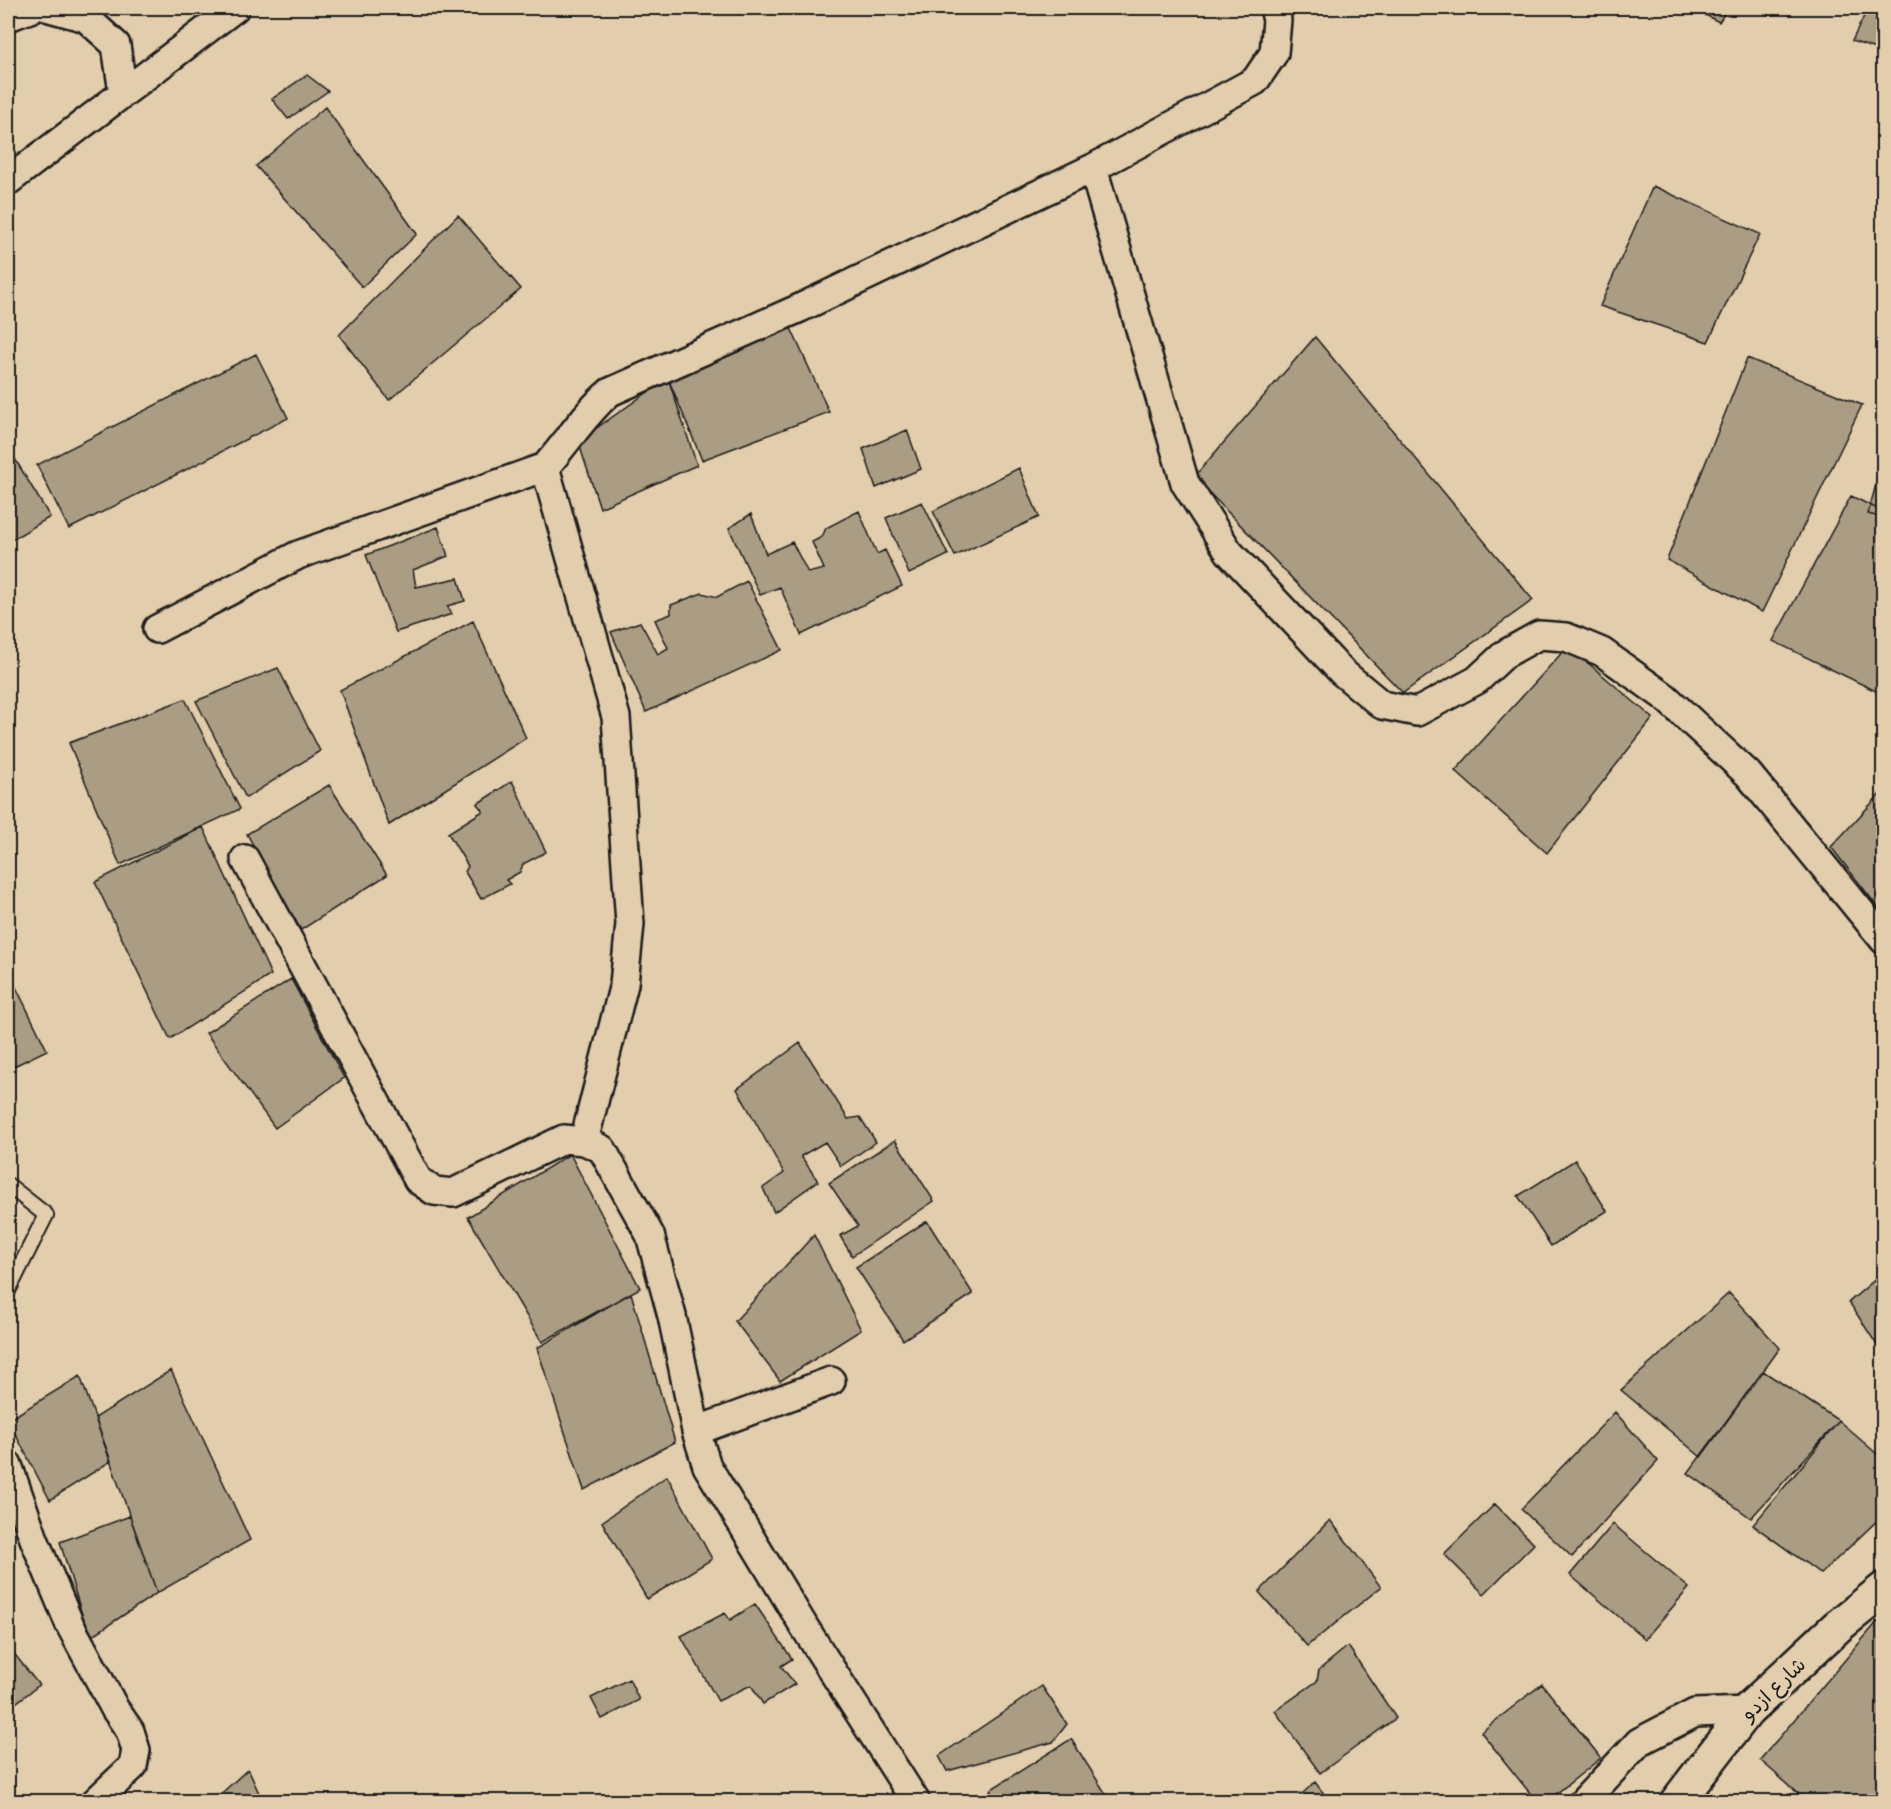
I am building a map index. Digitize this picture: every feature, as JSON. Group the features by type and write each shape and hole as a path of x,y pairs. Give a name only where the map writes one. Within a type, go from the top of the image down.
{"main road":[{"name":"شارع ازدو","path":"1677,1802 1747,1711 1838,1626 1884,1589"}],"street":[{"path":"8,17 32,8"},
{"path":"50,8 86,18 116,45 123,93"},
{"path":"8,181 235,8"},
{"path":"157,629 298,555 545,467 570,440 590,409 610,392 800,308 1093,168 1255,81 1274,53 1277,20 1274,8"},
{"path":"1093,168 1185,483 1229,552 1342,672 1382,705 1417,712 1477,680 1505,654 1539,635 1566,638 1602,652 1665,697 1748,774 1884,940"},
{"path":"545,467 616,717 630,924 624,984 585,1141"},
{"path":"245,859 418,1180 434,1191 453,1193 564,1139 585,1141 602,1149 650,1235 672,1316 696,1431 707,1466 805,1628 916,1802"},
{"path":"696,1431 831,1381"},
{"path":"8,1465 34,1539 70,1625 115,1709 130,1731 136,1750 133,1766 95,1802"},
{"path":"1583,1802 1639,1742 1695,1713 1747,1711"}],"lane":[{"path":"8,1185 46,1215 8,1291"}],"building":[{"path":"1692,8 1728,8 1719,22"},
{"path":"1868,8 1884,8 1884,52 1852,41"},
{"path":"307,75 328,91 288,119 272,99"},
{"path":"325,107 417,234 362,287 256,166"},
{"path":"1653,186 1760,234 1708,342 1600,306"},
{"path":"458,215 521,289 389,400 339,335"},
{"path":"790,326 829,412 702,460 668,378"},
{"path":"1315,337 1533,600 1403,693 1194,477"},
{"path":"256,354 288,418 69,529 37,465"},
{"path":"1747,358 1862,405 1762,612 1667,560"},
{"path":"668,378 697,465 600,508 578,441"},
{"path":"907,430 921,469 876,488 863,449"},
{"path":"12,454 50,517 8,542 8,457"},
{"path":"1884,455 1884,518 1868,514"},
{"path":"1019,468 1039,517 955,556 933,511"},
{"path":"1851,496 1884,512 1884,695 1773,641"},
{"path":"922,502 948,555 909,574 886,518"},
{"path":"859,511 877,554 885,550 902,586 801,635 780,587 760,595 729,528 751,514 766,554 792,542 808,573 824,569 812,542 822,537 826,528"},
{"path":"438,527 448,556 413,570 416,587 458,578 465,601 447,606 452,614 396,632 366,555"},
{"path":"747,581 782,650 646,712 611,632 640,622 658,654 668,648 655,620 671,614 671,605 702,593 717,597"},
{"path":"473,621 526,738 389,825 340,690"},
{"path":"1568,646 1653,718 1547,853 1455,771"},
{"path":"278,668 320,751 246,798 196,701"},
{"path":"185,699 240,809 120,865 69,743"},
{"path":"512,781 546,852 523,864 520,872 506,880 510,884 481,899 465,872 468,866 448,833 483,811 477,804"},
{"path":"329,785 387,875 301,930 247,834"},
{"path":"1884,790 1884,915 1831,847"},
{"path":"203,827 271,975 170,1039 95,882"},
{"path":"11,977 47,1050 8,1069 8,978"},
{"path":"291,979 344,1078 275,1128 206,1033"},
{"path":"800,1043 848,1119 860,1117 876,1142 841,1166 825,1142 801,1156 818,1181 774,1212 763,1188 784,1173 737,1089"},
{"path":"895,1140 934,1201 852,1256 840,1236 858,1226 829,1183"},
{"path":"570,1154 640,1288 542,1342 468,1217"},
{"path":"1575,1160 1607,1211 1551,1246 1518,1196"},
{"path":"927,1221 973,1294 903,1340 856,1267"},
{"path":"814,1235 861,1330 780,1381 735,1321"},
{"path":"1884,1272 1884,1356 1849,1302"},
{"path":"631,1293 675,1442 584,1490 537,1348"},
{"path":"1729,1293 1780,1348 1701,1457 1621,1390"},
{"path":"171,1370 250,1540 157,1593 95,1418"},
{"path":"1763,1371 1839,1421 1751,1518 1688,1473"},
{"path":"80,1376 111,1461 50,1500 8,1420"},
{"path":"1615,1412 1658,1461 1572,1557 1521,1509"},
{"path":"1839,1421 1884,1460 1884,1514 1821,1574 1753,1525"},
{"path":"667,1476 712,1559 647,1599 602,1522"},
{"path":"1495,1504 1534,1544 1484,1594 1444,1554"},
{"path":"130,1516 157,1593 89,1638 60,1542"},
{"path":"1330,1520 1381,1587 1307,1646 1259,1592"},
{"path":"1613,1524 1689,1588 1645,1639 1570,1575"},
{"path":"755,1604 792,1659 781,1666 795,1684 763,1704 751,1685 718,1701 681,1636 725,1613 730,1620"},
{"path":"1884,1614 1884,1800 1808,1802 1760,1760"},
{"path":"8,1646 39,1685 8,1709"},
{"path":"1348,1646 1396,1718 1320,1773 1275,1711 1317,1681 1319,1670"},
{"path":"629,1679 639,1700 602,1719 591,1698"},
{"path":"1542,1684 1601,1758 1546,1802 1537,1802 1481,1732"},
{"path":"1042,1686 1067,1724 1053,1742 947,1771 939,1756"},
{"path":"1071,1739 1111,1802 997,1802 990,1790"},
{"path":"248,1769 263,1802 212,1802"},
{"path":"1315,1782 1330,1802 1293,1802"}]}
